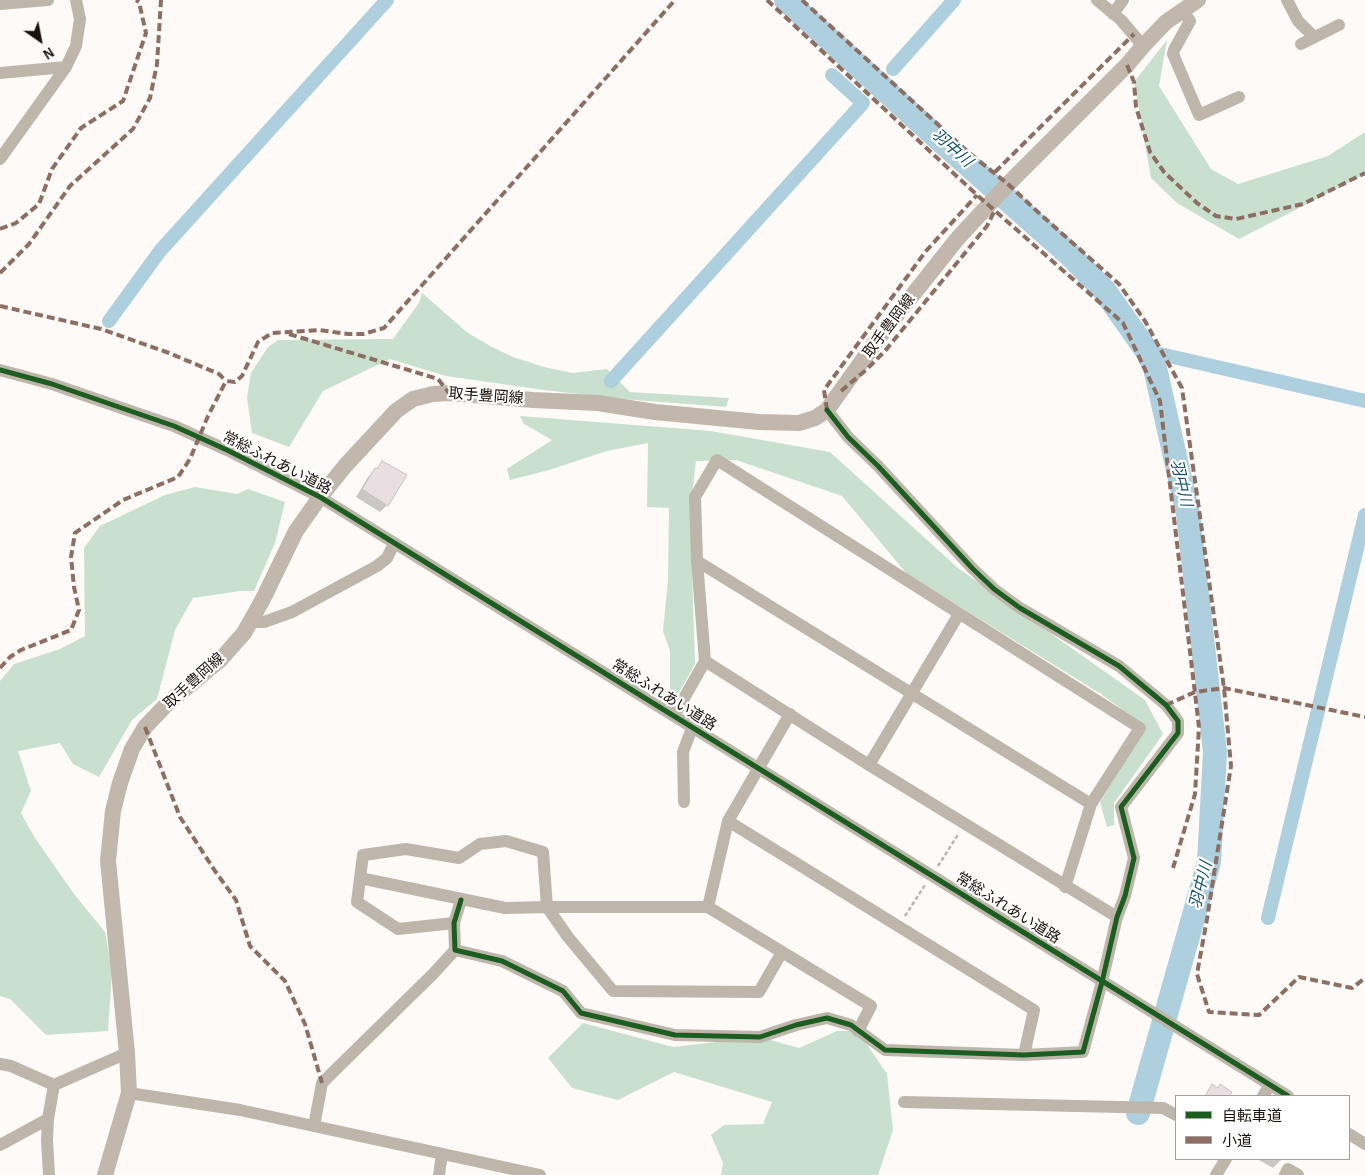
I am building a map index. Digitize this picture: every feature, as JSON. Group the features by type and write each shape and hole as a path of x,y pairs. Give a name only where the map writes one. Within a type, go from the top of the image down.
{"main road":[{"name":"取手豊岡線","path":"105,1175 129,1093 127,1053 108,861 113,811 132,749 145,727 168,703 220,659 244,633 296,531 345,466 396,411 413,399 433,394 449,393 598,403 655,412 758,422 799,423 815,418 827,410 880,336 958,238 1127,65 1166,22 1198,0"}],"street":[{"path":"0,4 48,0"},
{"path":"0,159 6,142 66,67 76,46 80,19 76,0"},
{"path":"1097,0 1143,46"},
{"path":"1113,14 1123,0"},
{"path":"1287,0 1298,21 1314,37"},
{"path":"1183,10 1190,21 1173,54 1199,115 1239,97"},
{"path":"1301,44 1338,25"},
{"path":"0,73 66,67"},
{"name":"常総ふれあい道路","path":"0,370 77,392 174,426 227,450 320,497 1129,997 1179,1029 1266,1091 1284,1095"},
{"path":"455,950 502,960 562,991 582,1013 675,1035 760,1037 796,1025 827,1018 851,1025 885,1050 1024,1055 1083,1052 1134,858 1120,807 1178,733 1178,721 1166,705 1118,666 1020,608 994,589 973,569 878,466 848,437 827,410"},
{"path":"674,716 705,661 697,561 695,497 717,460 1140,728 1090,804 1065,887"},
{"path":"249,622 264,622 292,612 377,566 387,558 394,544"},
{"path":"697,561 1090,804"},
{"path":"869,765 959,614"},
{"path":"705,661 1065,887 1117,917"},
{"path":"708,907 728,821 790,714"},
{"path":"684,802 683,752 692,728"},
{"path":"728,821 1034,1010 1024,1055"},
{"path":"454,924 398,929 357,902 363,855 406,849 459,858 480,844 506,841 544,852 547,907 568,937 613,991 759,992 782,952"},
{"path":"360,878 505,908 708,907 871,1006 858,1031"},
{"path":"314,1126 322,1083 455,950 454,924 461,900"},
{"path":"0,1064 11,1066 54,1086 127,1053"},
{"path":"49,1175 47,1162 48,1119 54,1086"},
{"path":"129,1093 240,1110 540,1175"},
{"path":"904,1102 1164,1108 1175,1114"},
{"path":"0,1145 48,1119"},
{"path":"1350,1135 1365,1144"},
{"path":"439,1175 442,1154"},
{"path":"1216,1175 1225,1160"},
{"path":"1285,1175 1288,1169 1298,1175"}],"green space":[{"path":"1167,40 1159,86 1211,169 1238,184 1328,156 1365,132 1365,174 1239,239 1177,203 1151,178 1134,82"},
{"path":"422,293 468,333 513,357 544,367 573,373 607,369 630,392 729,398 726,407 622,399 446,376 390,359 323,391 289,447 252,433 247,398 251,373 268,347 278,340 393,339 419,303"},
{"path":"520,416 711,431 830,452 958,568 1145,700 1163,734 1114,803 1114,825 1107,827 1100,802 1146,727 1101,694 907,574 842,496 736,460 696,461 690,511 695,664 678,694 670,690 670,651 663,631 668,580 669,508 647,507 648,443 607,451 549,470 510,480 507,469 552,440 524,424"},
{"path":"195,487 237,494 248,489 285,502 275,543 254,591 240,591 193,598 175,630 157,699 132,720 99,777 73,764 60,743 18,751 31,791 21,813 35,838 74,894 105,932 112,971 108,1031 46,1035 10,999 0,996 0,681 14,664 60,649 85,636 84,548 100,526 165,495"},
{"path":"583,1023 673,1047 760,1037 799,1048 837,1031 858,1031 887,1074 893,1130 878,1175 721,1175 723,1163 711,1135 724,1125 763,1124 772,1102 674,1072 618,1100 572,1088 548,1058"}],"building":[{"path":"382,461 407,475 388,506 362,489 375,468 377,469"},
{"path":"1212,1084 1218,1088 1220,1084 1232,1092 1230,1095 1206,1095"}],"waterway":[{"path":"109,321 160,251 387,0"},
{"name":"羽中川","path":"786,0 1069,254 1104,290 1147,351 1155,368 1188,514 1215,752 1209,862 1138,1113"},
{"path":"893,69 954,0"},
{"name":"羽中川","path":"846,60 850,56"},
{"path":"611,381 863,103 832,75"},
{"path":"1147,351 1365,401"},
{"path":"1268,918 1365,515"}],"marked path":[{"path":"0,229 16,223 39,204 52,169 81,128 123,101 146,33 139,2 136,0"},
{"path":"0,273 29,244 70,186 133,129 150,98 157,64 161,0"},
{"path":"0,668 10,657 21,650 71,630 79,610 74,587 71,557 75,533 123,500 178,477 190,459 208,416 226,381 235,382 242,376 258,342 272,333 319,330 363,334 384,328 675,0"},
{"path":"767,0 977,195 1123,323 1160,401 1199,727 1195,794 1173,868"},
{"path":"802,0 969,153 1008,184 1119,284 1145,321 1182,388 1224,688 1231,766 1197,974 1209,1012 1259,1015 1299,977 1352,988 1365,978"},
{"path":"995,172 1134,34"},
{"path":"1127,65 1134,82 1136,107 1150,152 1164,172 1197,203 1216,216 1236,219 1303,204 1365,173"},
{"path":"827,410 824,390 926,251 977,195"},
{"path":"841,391 885,351 987,226 995,210"},
{"path":"0,306 101,329 169,353 219,374 226,381"},
{"path":"289,334 438,379 449,393"},
{"path":"1166,705 1195,692 1224,688 1365,717"},
{"path":"145,727 180,817 236,900 250,946 285,981 305,1024 322,1083"}],"cycle path":[{"path":"0,370 52,384 174,426 227,450 320,497 1286,1095"},
{"path":"461,900 454,923 455,950 502,961 563,991 581,1013 675,1035 760,1037 796,1025 827,1018 851,1025 885,1050 1024,1055 1083,1052 1134,858 1121,807 1178,733 1178,721 1166,705 1119,666 1020,608 994,589 973,569 878,466 848,437 827,410"}]}
